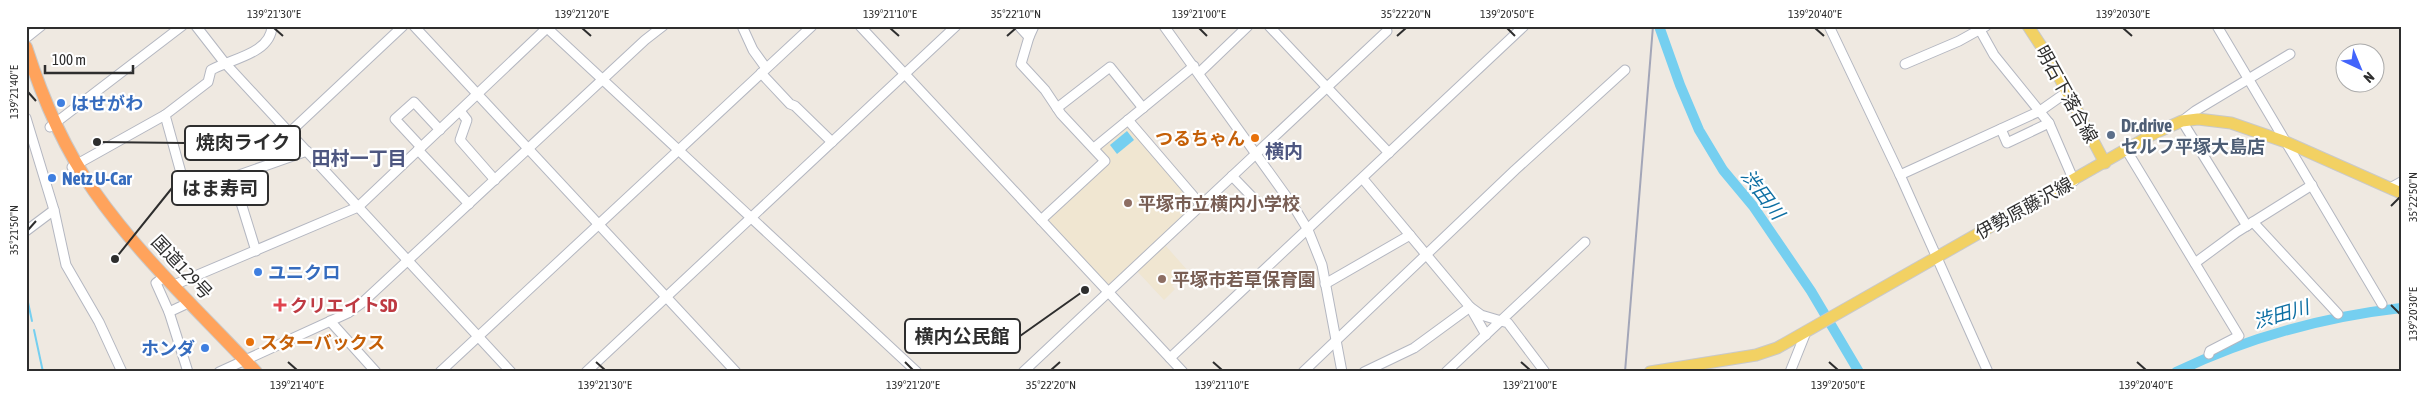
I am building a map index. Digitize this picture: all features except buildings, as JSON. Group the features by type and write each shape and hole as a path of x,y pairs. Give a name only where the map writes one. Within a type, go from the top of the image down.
{"highway":[{"name":"国道129号","path":"26,47 29,76 52,125 102,214 171,293 242,365 256,372"},
{"name":"国道129号","path":"74,166 171,293 242,365"}],"main road":[{"name":"明石下落合線","path":"2028,26 2049,58 2104,163"},
{"name":"伊勢原藤沢線","path":"1650,372 1756,355 1777,348 2155,134 2182,121 2198,119 2231,123 2286,142 2395,191"}],"street":[{"path":"26,38 41,26"},
{"path":"52,125 182,26"},
{"path":"196,26 224,62 511,372"},
{"path":"74,166 165,115 208,82 211,70 224,62 262,46 269,39 272,26"},
{"path":"290,132 403,26"},
{"path":"414,26 527,150 736,372"},
{"path":"219,372 242,365 348,313 363,302 655,30 663,26"},
{"path":"742,26 764,71 790,104 796,106 832,142"},
{"path":"440,372 812,26"},
{"path":"860,26 1183,372"},
{"path":"586,372 956,26"},
{"path":"1019,26 1029,37"},
{"path":"1034,26 1021,64 1045,90 1057,108 1105,161 1041,220"},
{"path":"1164,26 1308,230 1322,265 1342,372"},
{"path":"1094,148 1143,108 1196,70 1248,26"},
{"path":"1269,26 1389,153"},
{"path":"1170,358 1524,26"},
{"path":"1829,26 1900,175 1988,372"},
{"path":"2216,26 2382,304"},
{"path":"188,372 169,312 171,293 256,251 358,207 460,112 547,27 917,372"},
{"path":"1905,64 1983,28 1994,55 2049,123 2074,180"},
{"path":"1023,372 1387,31"},
{"path":"2290,54 2182,121 2250,224 2338,314"},
{"path":"1057,108 1110,67 1143,108"},
{"path":"1303,372 1426,254 1626,70"},
{"path":"1900,175 2040,111 2067,92"},
{"path":"440,130 414,102 396,119 469,204"},
{"path":"460,112 467,120 460,140 495,180"},
{"path":"165,115 188,193 307,150"},
{"path":"26,118 54,210 66,265 105,333 122,372"},
{"path":"1128,120 1201,205"},
{"path":"2001,129 2007,143 2049,123"},
{"path":"2127,151 2239,336 2210,351 2209,354"},
{"path":"1232,176 1258,203"},
{"path":"233,177 256,251"},
{"path":"1363,178 1470,307 1486,335"},
{"path":"2395,191 2401,182"},
{"path":"2195,263 2250,224 2312,185"},
{"path":"26,230 54,210"},
{"path":"1325,284 1410,235"},
{"path":"1446,372 1585,242"},
{"path":"169,312 184,305"},
{"path":"1470,307 1481,315 1502,321 1516,330 1545,372"},
{"path":"1364,372 1414,348 1470,307"},
{"path":"330,321 376,372"},
{"path":"1790,372 1806,332"}],"shaded area":[{"name":"平塚市立横内小学校","path":"1126,124 1195,202 1195,205 1109,285 1106,285 1045,218 1102,165 1096,150"},
{"name":"平塚市若草保育園","path":"1165,245 1188,271 1172,286 1175,289 1164,300 1137,271"}],"water":[{"path":"1127,131 1134,140 1117,154 1110,145"}],"waterway":[{"name":"渋田川","path":"1659,26 1680,85 1699,130 1723,170 1753,206 1811,291 1859,372"},
{"path":"26,293 32,321"},
{"name":"渋田川","path":"2176,372 2230,349 2285,331 2342,317 2401,308"},
{"path":"34,330 43,372"}],"railway":[{"path":"1625,372 1653,26"}],"place":[{"name":"はせがわ","path":"61,103"},
{"name":"Dr.drive セルフ平塚大島店","path":"2111,135"},
{"name":"つるちゃん","path":"1255,138"},
{"name":"焼肉ライク","path":"97,142"},
{"name":"Netz U-Car","path":"52,178"},
{"name":"平塚市立横内小学校","path":"1128,203"},
{"name":"はま寿司","path":"115,259"},
{"name":"ユニクロ","path":"258,272"},
{"name":"平塚市若草保育園","path":"1162,279"},
{"name":"横内公民館","path":"1085,290"},
{"name":"クリエイトSD","path":"280,305"},
{"name":"スターバックス","path":"250,342"},
{"name":"ホンダ","path":"205,348"}],"district":[{"name":"横内","path":"1284,151"},
{"name":"田村一丁目","path":"359,158"}]}
